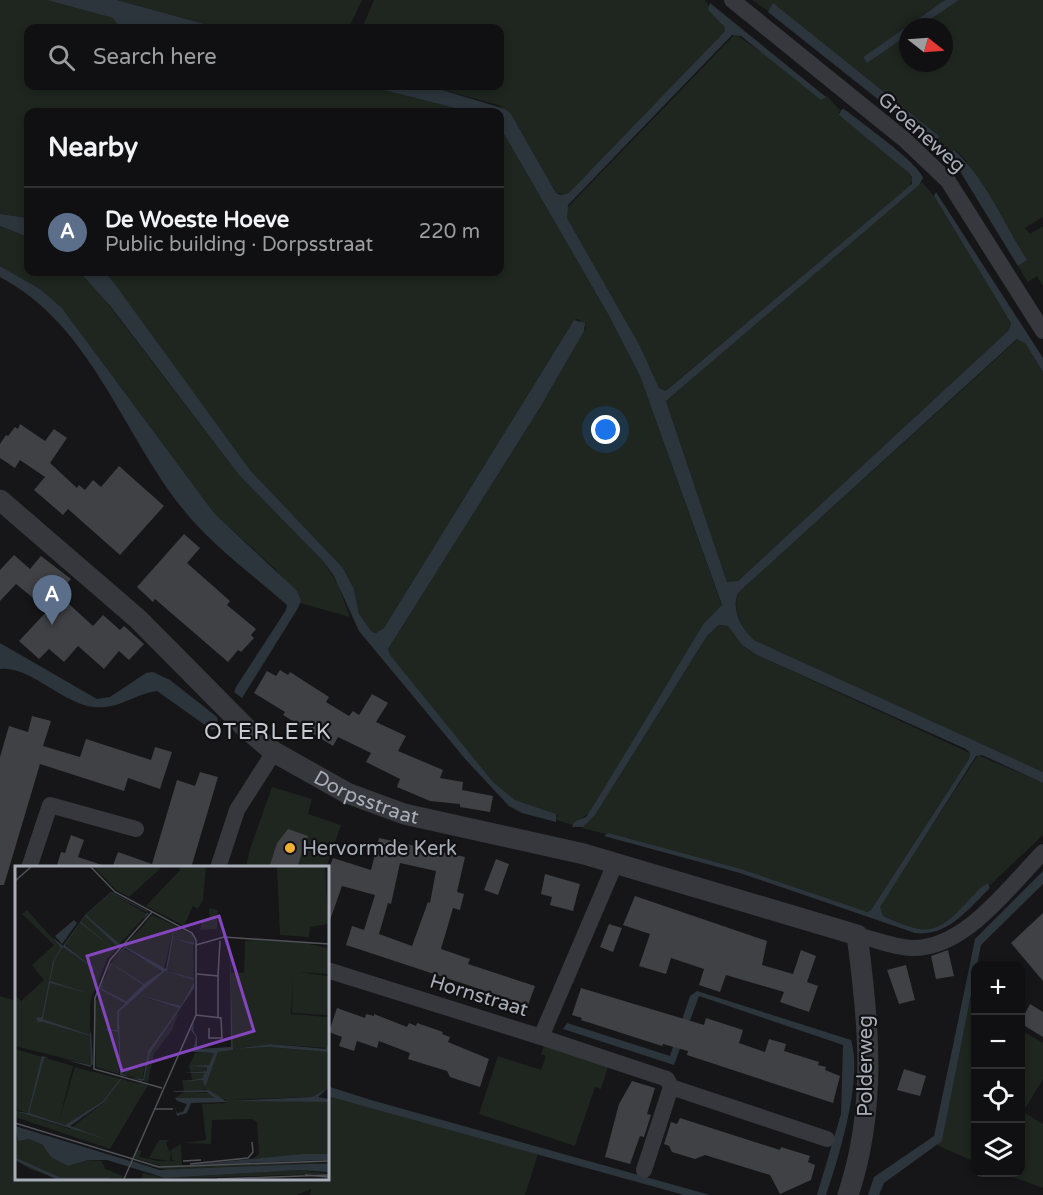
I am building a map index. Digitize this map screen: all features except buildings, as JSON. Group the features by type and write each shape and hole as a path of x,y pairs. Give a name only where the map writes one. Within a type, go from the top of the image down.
{"street":[{"name":"Groeneweg","path":"732,0 905,140 948,181 1043,331"},
{"name":"Dorpsstraat","path":"0,500 138,619 246,728 274,752 347,792 404,814 562,848 857,935"},
{"path":"219,866 240,804 274,752"},
{"path":"30,866 50,804 136,829"},
{"path":"857,935 910,948 938,944 955,937 970,926 1043,852"},
{"name":"Hornstraat","path":"328,970 541,1037 615,864"},
{"name":"Polderweg","path":"848,1195 865,1129 868,1083 869,1053 857,935"},
{"path":"541,1037 667,1079 670,1087 644,1170"},
{"path":"670,1087 827,1139"}],"shaded area":[{"path":"0,0 47,0 113,18 117,24 24,24 24,90 384,90 455,108 24,108 24,217 0,214"},
{"path":"47,0 117,0 204,24 117,24 113,18"},
{"path":"117,0 362,0 351,24 204,24"},
{"path":"374,0 705,0 724,26 725,31 569,194 556,193 511,114 504,108 444,90 504,90 504,24 364,24"},
{"path":"752,0 945,0 919,18 899,18 899,32 863,57 867,62 899,41 899,72 953,72 953,18 932,18 959,0 1043,0 1043,217 1025,228 1030,234 1043,226 1043,286 1037,276 1028,282 1018,266 1026,260 965,159 955,150 948,157 933,143 939,136 853,67"},
{"path":"945,0 959,0 932,18 919,18"},
{"path":"710,3 826,97 821,100 741,36 732,35 568,205 567,218 640,346 659,388 665,391 668,389 912,184 912,177 909,173 839,115 841,110 844,109 875,132 911,163 923,178 919,185 666,401 727,582 738,581 1009,330 1011,323 934,196 936,192 1043,358 1043,372 1025,343 1017,339 738,593 736,600 738,618 754,640 1043,772 1043,783 982,755 976,756 880,907 883,916 910,927 929,929 938,927 957,913 980,888 988,883 990,888 965,913 938,931 915,933 740,873 604,836 608,833 741,869 867,912 871,910 969,759 970,753 966,749 757,655 742,645 728,626 719,625 707,636 595,815 583,827 572,827 574,822 586,817 704,623 722,605 640,376 608,314 504,134 504,109 511,114 556,193 561,195 569,193 725,31 724,26 708,10"},
{"path":"773,3 939,136 938,140 933,143 768,12"},
{"path":"899,32 899,41 867,63 863,57"},
{"path":"735,34 826,97 826,95 840,110 839,113 909,173 913,180 909,187 665,391 659,388 640,346 567,218 566,209"},
{"path":"384,90 442,90 502,108 455,108"},
{"path":"504,134 608,314 640,376 722,606 704,623 589,813 573,825 556,820 557,815 515,800 493,782 389,655 388,649 541,406 586,327 578,319 574,320 384,628 376,633 372,632 359,614 354,589 343,568 250,470 108,276 504,276"},
{"path":"954,150 976,174 1027,260 1018,266 958,168 948,157"},
{"path":"922,182 934,196 1011,323 1009,330 738,581 727,582 666,401"},
{"path":"0,214 24,217 24,235 0,226"},
{"path":"0,226 24,235 24,276 84,276 94,286 239,475 322,560 338,584 350,617 300,603 301,601 275,569 214,513 62,308 40,289 0,266"},
{"path":"0,266 40,289 62,308 214,513 297,591 301,601 298,608 242,698 234,692 236,687 287,605 193,522 160,478 81,351 58,323 31,298 0,277"},
{"path":"84,276 108,276 250,470 343,568 354,589 359,614 372,632 376,633 384,628 574,320 585,323 584,331 541,406 388,649 390,655 493,782 515,800 556,814 556,822 522,813 509,806 466,760 359,631 334,576 322,560 239,475 111,307"},
{"path":"1018,339 1025,343 1043,372 1043,772 754,640 745,630 736,606 738,593"},
{"path":"719,625 728,626 742,645 757,655 970,753 969,759 871,910 865,912 741,869 582,828 595,815 707,636"},
{"path":"0,643 97,699 110,697 146,673 153,672 170,680 217,717 219,727 212,730 157,691 111,706 94,707 82,704 23,673 11,669 0,669"},
{"path":"978,755 1043,783 1043,835 990,885 987,883 949,921 931,931 909,927 883,916 879,910 880,905"},
{"path":"272,787 312,799 308,814 341,825 327,866 246,866 250,849"},
{"path":"1043,871 1043,884 981,945 978,961 971,961 971,995 942,1141 884,1183 879,1195 868,1195 874,1177 934,1136 975,939"},
{"path":"697,991 851,1040 854,1056 852,1096 843,1140 826,1195 817,1195 841,1114 843,1045 699,996 674,1065 563,1029 567,1023 670,1056 690,996"},
{"path":"0,996 15,1001 15,1180 328,1180 328,1096 538,1154 525,1195 310,1195 311,1189 297,1195 0,1195"},
{"path":"970,1001 971,1160 937,1145 942,1140"},
{"path":"1025,1032 1043,1043 1043,1079 1025,1109"},
{"path":"544,1046 608,1067 601,1089 595,1087 575,1146 479,1114 498,1056 541,1070 546,1056 541,1054"},
{"path":"328,1086 710,1195 684,1195 328,1096"},
{"path":"1025,1113 1043,1124 1043,1188 1013,1177 1025,1177"}],"place":[{"name":"De Woeste Hoeve","path":"52,625"},
{"name":"Hervormde Kerk","path":"290,848"}],"district":[{"name":"OTERLEEK","path":"268,731"}]}
